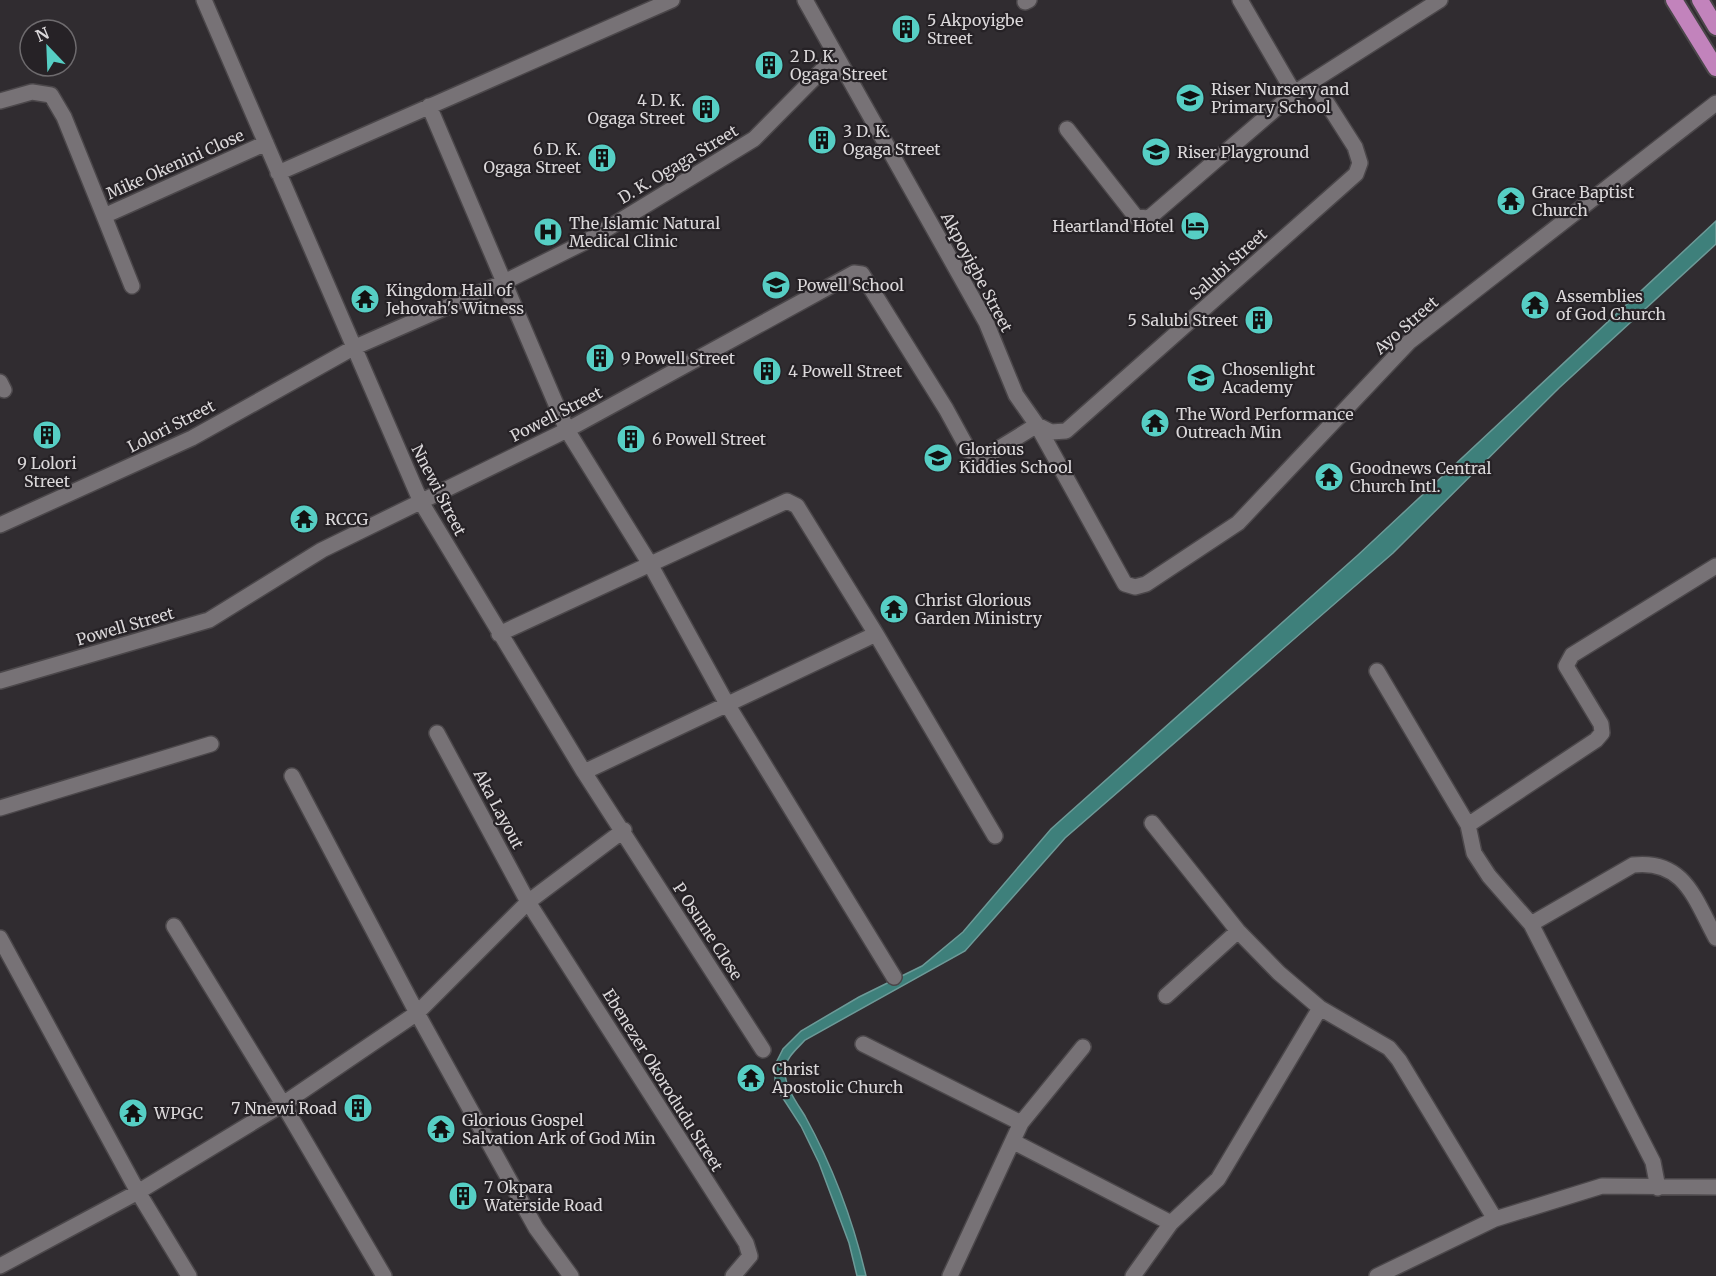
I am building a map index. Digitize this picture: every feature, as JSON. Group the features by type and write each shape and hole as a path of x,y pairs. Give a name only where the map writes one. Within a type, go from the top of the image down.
{"highway":[{"path":"1674,0 1716,68"},
{"path":"1700,0 1716,27"}],"street":[{"name":"Nnewi Street","path":"204,0 421,502 584,772 624,830"},
{"path":"278,173 672,0"},
{"name":"Akpoyigbe Street","path":"805,0 986,322 1016,395 1037,425 1125,584 1135,587"},
{"path":"1240,0 1294,93"},
{"path":"1067,129 1136,217 1149,218 1294,93 1421,5 1440,0"},
{"name":"D. K. Ogaga Street","path":"354,348 504,282 587,241 754,139 836,56"},
{"name":"Salubi Street","path":"1037,425 1051,432 1066,431 1356,174 1360,163 1355,147 1313,81"},
{"name":"Mike Okenini Close","path":"0,101 32,92 51,95 64,117 104,216 266,143"},
{"name":"Ayo Street","path":"1135,587 1146,584 1238,523 1409,342 1716,103"},
{"path":"429,106 567,430 650,564 727,704 894,976"},
{"path":"104,216 132,286"},
{"name":"Powell Street","path":"0,681 209,620 322,550 567,430 854,273 862,274 946,409 969,451 986,457 1037,425"},
{"name":"Lolori Street","path":"0,525 192,438 354,348"},
{"path":"499,634 787,501 797,506 876,634 995,836"},
{"path":"1468,825 1602,734 1601,724 1566,666 1572,655 1716,566"},
{"path":"584,772 876,634"},
{"path":"1377,671 1468,825 1474,853 1489,876 1531,924 1653,1162 1658,1188"},
{"name":"Aka Layout","path":"437,733 528,902"},
{"path":"0,808 211,744"},
{"path":"292,776 417,1013 536,1228 571,1276"},
{"path":"1152,823 1238,931 1279,973 1320,1008 1389,1048 1399,1060 1495,1219"},
{"path":"0,1266 138,1192 283,1104 417,1013 528,902 624,830"},
{"name":"P Osume Close","path":"624,830 763,1050"},
{"path":"1531,924 1633,865 1646,864 1662,866 1677,873 1686,884 1716,938"},
{"name":"Ebenezer Okorodudu Street","path":"528,902 746,1244 750,1256 733,1276"},
{"path":"174,926 283,1104 384,1276"},
{"path":"1166,996 1238,931"},
{"path":"0,938 138,1192 189,1276"},
{"path":"1133,1276 1171,1223 1218,1179 1320,1008"},
{"path":"863,1044 1021,1123"},
{"path":"950,1276 1021,1123 1083,1047"},
{"path":"1014,1142 1171,1223"},
{"path":"1377,1276 1495,1219 1602,1186 1716,1187"}],"shaded area":[{"path":"1716,221 1716,244 1559,388 1393,553 1065,838 965,951 805,1040 792,1054 787,1061 785,1076 792,1094 825,1155 841,1194 866,1276 857,1276 849,1243 819,1163 801,1126 775,1086 775,1065 783,1049 801,1031 859,997 922,966 963,932 1051,829 1358,555"}],"place":[{"name":"5 Akpoyigbe Street","path":"906,29"},
{"name":"2 D. K. Ogaga Street","path":"769,65"},
{"name":"Riser Nursery and Primary School","path":"1190,98"},
{"name":"4 D. K. Ogaga Street","path":"706,109"},
{"name":"3 D. K. Ogaga Street","path":"822,140"},
{"name":"Riser Playground","path":"1156,152"},
{"name":"6 D. K. Ogaga Street","path":"602,158"},
{"name":"Grace Baptist Church","path":"1511,201"},
{"name":"Heartland Hotel","path":"1195,226"},
{"name":"The Islamic Natural Medical Clinic","path":"548,232"},
{"name":"Powell School","path":"776,285"},
{"name":"Kingdom Hall of Jehovah's Witness","path":"365,299"},
{"name":"Assemblies of God Church","path":"1535,305"},
{"name":"5 Salubi Street","path":"1259,320"},
{"name":"9 Powell Street","path":"600,358"},
{"name":"4 Powell Street","path":"767,371"},
{"name":"Chosenlight Academy","path":"1201,378"},
{"name":"The Word Performance Outreach Min","path":"1155,423"},
{"name":"9 Lolori Street","path":"47,435"},
{"name":"6 Powell Street","path":"631,439"},
{"name":"Glorious Kiddies School","path":"938,458"},
{"name":"Goodnews Central Church Intl.","path":"1329,477"},
{"name":"RCCG","path":"304,519"},
{"name":"Christ Glorious Garden Ministry","path":"894,609"},
{"name":"Christ Apostolic Church","path":"751,1078"},
{"name":"7 Nnewi Road","path":"358,1108"},
{"name":"WPGC","path":"133,1113"},
{"name":"Glorious Gospel Salvation Ark of God Min","path":"441,1129"},
{"name":"7 Okpara Waterside Road","path":"463,1196"}]}
